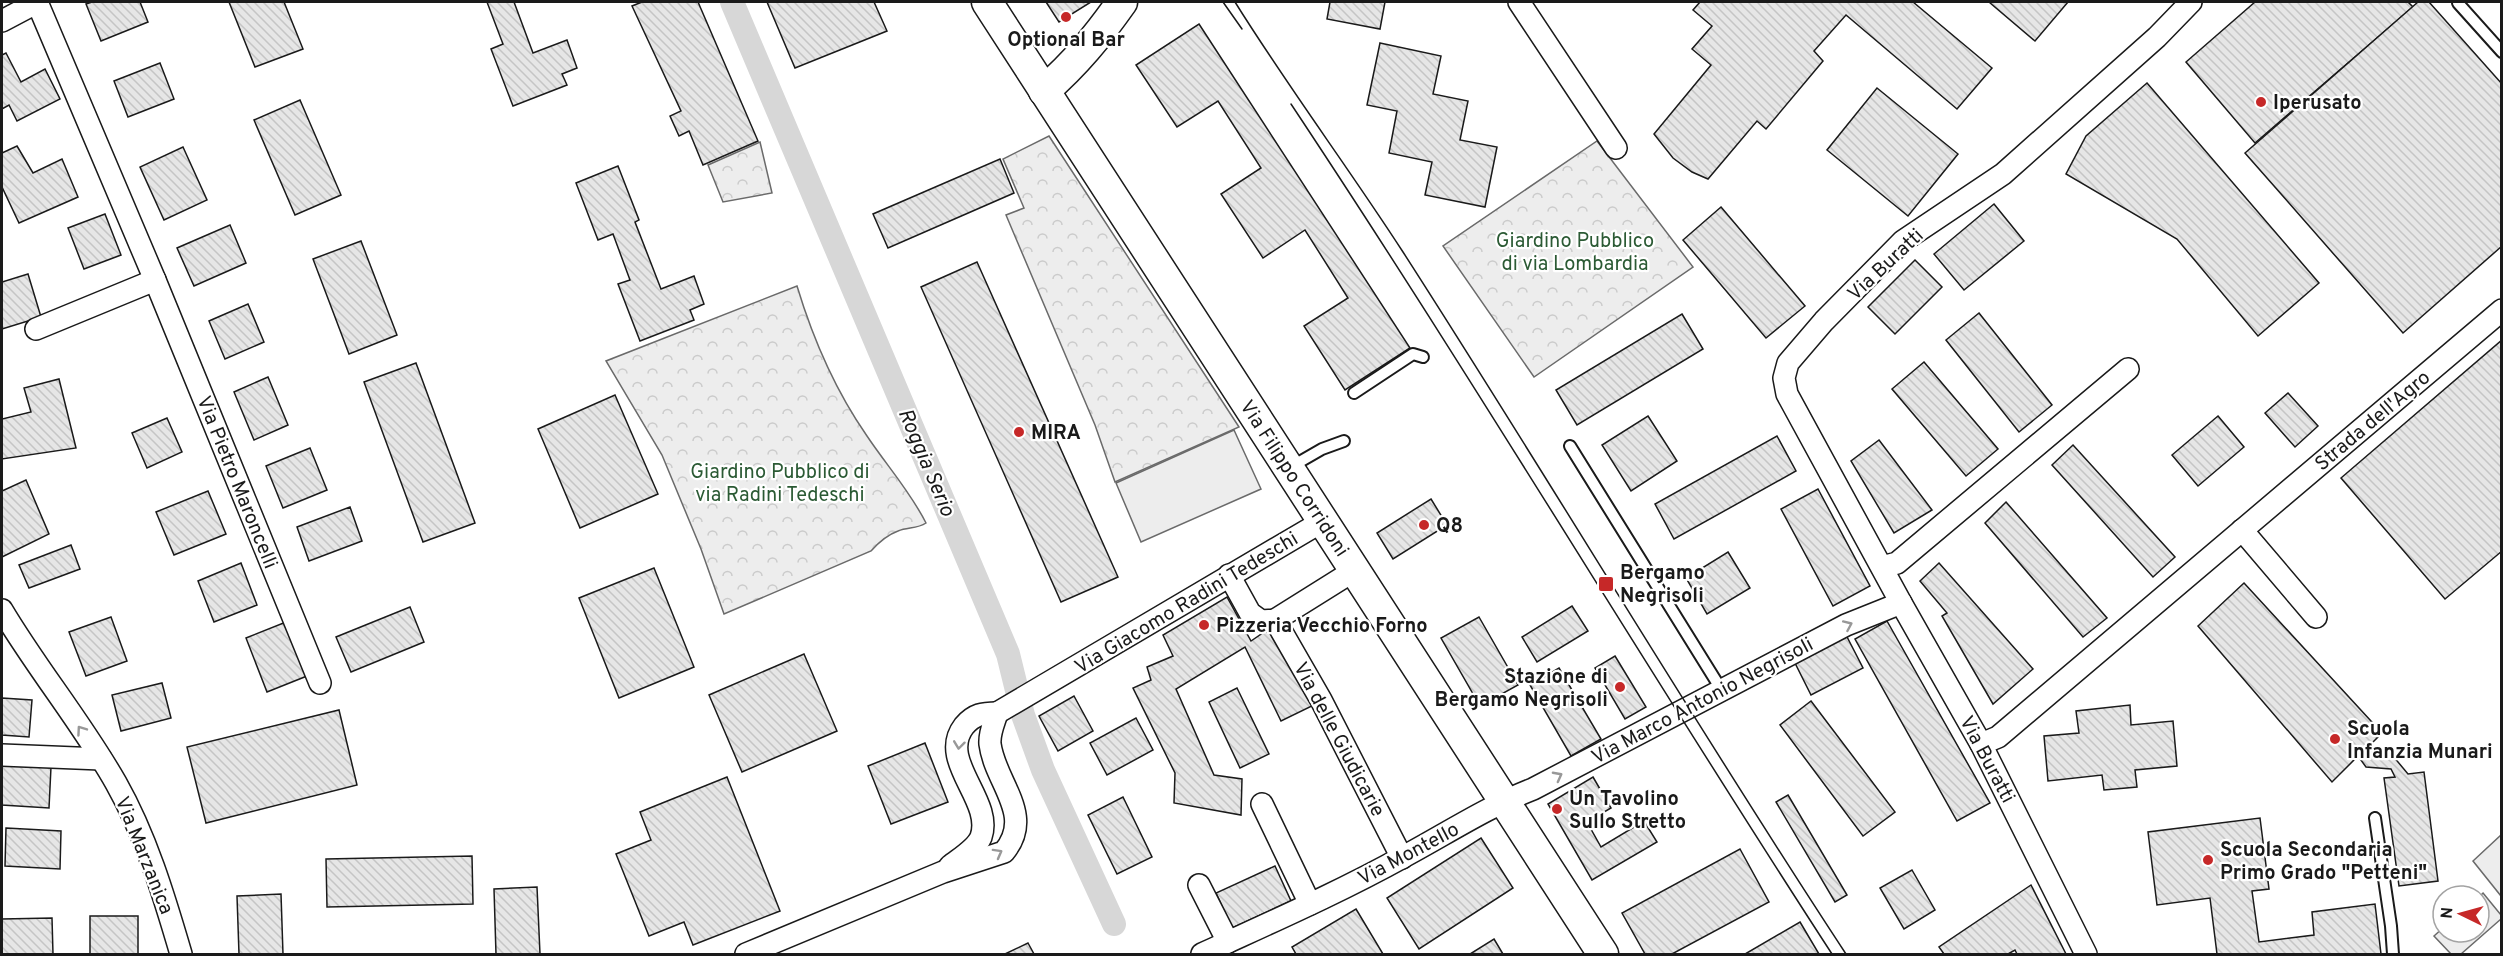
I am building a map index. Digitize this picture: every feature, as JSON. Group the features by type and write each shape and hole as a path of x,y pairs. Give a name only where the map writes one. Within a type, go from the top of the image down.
{"street":[{"name":"Via Filippo Corridoni","path":"987,2 1603,954"},
{"path":"1044,91 1074,65 1122,2"},
{"path":"1519,2 1616,148"},
{"name":"Via Buratti","path":"2086,954 1982,744 1900,603 1788,394 1784,378 1788,363 1824,321 1904,241 2003,174 2157,37 2191,2"},
{"name":"Via Pietro Maroncelli","path":"23,7 155,280 320,683"},
{"path":"36,330 155,280"},
{"name":"Strada dell'Agro","path":"1982,744 1998,736 2502,310"},
{"path":"1882,567 1897,562 2128,369"},
{"name":"Via Giacomo Radini Tedeschi","path":"1006,708 1323,521"},
{"path":"2242,530 2316,617"},
{"path":"1229,575 1250,613 1261,621 1275,620 1355,570"},
{"name":"Via Marco Antonio Negrisoli","path":"1505,800 1533,789 1846,625 1900,603"},
{"name":"Via Marzanica","path":"2,610 101,759 135,821 164,898 181,954"},
{"name":"Via delle Giudicarie","path":"1275,620 1321,700 1402,858"},
{"path":"943,872 977,843 983,826 981,812 957,754 961,730 974,717 983,712 1006,708"},
{"path":"746,954 943,872 1004,852 1016,831 1017,818 990,746 990,738 1006,708"},
{"path":"2,754 101,759"},
{"name":"Via Montello","path":"1202,954 1402,858 1505,800"},
{"path":"1262,804 1310,904"},
{"path":"1199,885 1228,942"}],"lane":[{"path":"2458,3 2502,52"},
{"path":"1354,393 1413,354 1423,357"},
{"path":"1289,468 1322,449 1344,441"},
{"path":"1570,446 1721,689"},
{"path":"2375,818 2393,954"}],"green space":[{"path":"1049,136 1239,427 1115,482 1095,425 1006,215 1024,208 1003,159"},
{"name":"Giardino Pubblico di via Lombardia","path":"1597,141 1693,267 1534,377 1443,246"},
{"path":"760,142 772,193 723,202 708,165"},
{"name":"Giardino Pubblico di via Radini Tedeschi","path":"797,286 818,345 845,401 855,419 913,500 926,523 894,533 883,539 871,551 724,614 701,549 662,455 606,361"},
{"path":"1234,430 1261,489 1141,542 1116,483"},
{"path":"2501,835 2501,896 2473,861"},
{"path":"2491,903 2501,915 2501,919 2491,928"},
{"path":"2442,944 2472,944 2461,954 2451,954"}],"building":[{"path":"140,2 148,22 101,41 86,4"},
{"path":"229,2 284,2 303,49 255,67"},
{"path":"487,2 514,2 533,53 567,40 577,68 562,74 567,85 513,106 491,49 503,44"},
{"path":"642,2 698,2 758,141 703,165 689,131 679,136 670,116 681,111 632,6"},
{"path":"767,2 874,2 887,31 795,68"},
{"path":"1046,2 1091,2 1059,22"},
{"path":"1330,2 1385,2 1380,29 1327,19"},
{"path":"1700,2 1913,2 1992,68 1957,109 1846,15 1814,51 1823,61 1766,129 1757,121 1708,179 1692,172 1673,158 1654,134 1711,65 1692,49 1712,26 1693,10"},
{"path":"1989,2 2068,2 2035,41"},
{"name":"Iperusato","path":"2255,2 2408,2 2413,7 2255,143 2186,62"},
{"path":"2418,2 2429,2 2502,84 2502,246 2403,333 2245,153"},
{"path":"1199,24 1410,348 1345,390 1304,326 1348,298 1305,230 1263,258 1221,194 1261,168 1218,101 1177,127 1136,65"},
{"path":"1380,43 1441,56 1433,94 1468,101 1460,140 1497,147 1485,207 1425,195 1432,162 1389,153 1397,111 1367,105"},
{"path":"6,53 21,82 45,69 60,99 17,121 9,105 2,109 2,55"},
{"path":"160,63 174,99 128,117 114,81"},
{"path":"2147,83 2319,283 2258,336 2177,239 2066,174 2086,136"},
{"path":"1877,88 1958,154 1908,216 1827,150"},
{"path":"300,100 341,195 295,215 254,120"},
{"path":"17,146 33,173 62,159 78,197 19,223 2,187 2,153"},
{"path":"183,147 207,200 164,220 140,167"},
{"path":"1000,159 1014,193 888,248 873,214"},
{"path":"618,166 639,220 635,222 661,289 694,276 704,304 690,310 694,320 640,341 618,284 630,280 613,234 598,240 576,183"},
{"path":"1994,204 2024,241 1964,290 1934,254"},
{"path":"1721,207 1805,306 1766,338 1683,240"},
{"path":"105,214 121,255 84,269 68,228"},
{"path":"230,225 246,263 194,286 177,248"},
{"path":"361,241 397,335 349,354 313,259"},
{"path":"1915,260 1942,287 1895,334 1868,307"},
{"name":"MIRA","path":"977,262 1118,577 1061,602 921,287"},
{"path":"28,274 41,317 2,329 2,282"},
{"path":"248,304 264,342 225,359 209,321"},
{"path":"1979,313 2052,405 2019,432 1946,340"},
{"path":"1682,314 1703,349 1577,425 1556,390"},
{"path":"2502,340 2502,551 2445,599 2341,478"},
{"path":"1924,362 1998,449 1966,476 1892,389"},
{"path":"416,363 475,523 423,542 364,382"},
{"path":"268,377 288,425 254,440 234,392"},
{"path":"59,379 76,448 2,459 2,419 31,412 24,388"},
{"path":"2288,393 2318,426 2295,447 2265,413"},
{"path":"615,395 658,494 580,528 538,429"},
{"path":"1648,416 1677,461 1631,491 1602,445"},
{"path":"2218,416 2244,447 2198,486 2172,455"},
{"path":"167,418 182,452 147,468 132,433"},
{"path":"1777,436 1796,471 1674,539 1655,504"},
{"path":"1879,440 1932,510 1894,533 1851,461"},
{"path":"2073,445 2175,557 2153,577 2052,465"},
{"path":"310,448 327,490 283,508 266,466"},
{"path":"26,480 49,534 2,557 2,491"},
{"path":"1818,489 1870,586 1833,606 1781,509"},
{"path":"208,491 226,534 174,555 156,512"},
{"path":"1431,499 1447,525 1393,559 1377,533"},
{"path":"2006,502 2107,618 2083,637 1985,523"},
{"path":"350,507 362,541 309,561 297,527"},
{"path":"71,545 80,569 29,588 19,565"},
{"path":"1728,552 1750,588 1707,614 1686,578"},
{"path":"241,563 257,605 214,622 198,581"},
{"path":"1939,563 2033,669 1993,704 1942,616 1947,613 1920,581"},
{"path":"654,568 694,667 619,698 579,598"},
{"name":"Scuola Infanzia Munari","path":"2244,583 2382,733 2369,746 2377,757 2393,756 2408,774 2424,772 2438,881 2399,886 2384,778 2395,777 2391,769 2366,767 2358,756 2332,782 2198,626"},
{"path":"1227,597 1251,641 1273,626 1316,704 1281,721 1245,647 1176,689 1214,775 1242,779 1241,815 1174,803 1175,773 1133,688 1151,680 1147,667 1173,656 1163,635"},
{"path":"1572,606 1588,631 1537,662 1522,637"},
{"path":"410,607 424,642 351,672 336,637"},
{"path":"111,617 127,661 86,676 69,632"},
{"path":"1479,617 1518,685 1480,706 1441,638"},
{"path":"1887,621 1990,803 1957,821 1855,639"},
{"path":"286,622 307,676 267,692 246,638"},
{"path":"1844,631 1863,668 1811,695 1792,657"},
{"path":"804,654 837,731 742,772 709,695"},
{"name":"Stazione di Bergamo Negrisoli","path":"1615,656 1646,707 1625,719 1595,668"},
{"path":"1559,668 1601,739 1571,756 1530,685"},
{"path":"162,683 171,718 121,731 112,695"},
{"path":"1237,688 1269,754 1240,768 1209,702"},
{"path":"1074,696 1093,731 1058,751 1039,716"},
{"path":"2,698 32,700 29,737 2,735"},
{"path":"1811,701 1895,812 1863,836 1780,725"},
{"path":"2130,705 2131,725 2173,721 2177,766 2135,770 2137,787 2104,790 2102,775 2048,781 2044,736 2079,733 2076,711"},
{"path":"339,710 357,785 206,823 187,747"},
{"path":"1136,718 1153,750 1107,775 1090,743"},
{"path":"925,743 948,802 891,824 868,766"},
{"path":"2,764 51,767 49,808 2,805"},
{"path":"727,777 780,911 693,945 684,922 649,936 616,854 651,840 640,812"},
{"path":"1593,777 1611,808 1587,822 1601,847 1644,821 1657,842 1592,880 1548,804"},
{"path":"1788,795 1847,895 1835,902 1776,802"},
{"path":"1123,797 1152,857 1117,874 1088,815"},
{"name":"Scuola Secondaria Primo Grado \"Petteni\"","path":"2260,818 2269,889 2252,891 2259,942 2314,935 2312,912 2375,904 2381,954 2217,954 2210,898 2157,905 2148,832"},
{"path":"6,828 61,831 60,869 5,866"},
{"path":"1481,838 1513,888 1419,949 1387,898"},
{"path":"1740,849 1769,902 1672,954 1645,954 1622,913"},
{"path":"472,856 473,904 327,907 326,859"},
{"path":"1275,866 1291,901 1232,928 1216,893"},
{"path":"1912,870 1935,910 1904,929 1880,888"},
{"path":"2031,885 2066,954 2017,954 2015,950 2008,954 1944,954 1939,947"},
{"path":"537,887 540,954 496,954 494,889"},
{"path":"281,894 283,954 239,954 237,896"},
{"path":"1356,909 1383,954 1296,954 1292,947"},
{"path":"90,916 138,916 138,954 90,954"},
{"path":"52,918 53,954 2,954 2,919"},
{"path":"1800,922 1819,954 1745,954"},
{"path":"1494,939 1503,954 1470,954"},
{"path":"1028,943 1034,954 1005,954"}],"waterway":[{"name":"Roggia Serio","path":"732,2 1008,654 1023,715 1043,770 1114,924"}],"tram line":[{"path":"1223,2 1242,29"},
{"path":"1235,2 1403,252 1734,780 1846,954"},
{"path":"1291,104 1428,315 1832,954"}],"place":[{"name":"Optional Bar","path":"1066,17"},
{"name":"Iperusato","path":"2261,102"},
{"name":"MIRA","path":"1019,432"},
{"name":"Q8","path":"1424,525"},
{"name":"Bergamo Negrisoli","path":"1606,584"},
{"name":"Pizzeria Vecchio Forno","path":"1204,625"},
{"name":"Stazione di Bergamo Negrisoli","path":"1620,687"},
{"name":"Scuola Infanzia Munari","path":"2335,739"},
{"name":"Un Tavolino Sullo Stretto","path":"1557,809"},
{"name":"Scuola Secondaria Primo Grado \"Petteni\"","path":"2208,860"}]}
